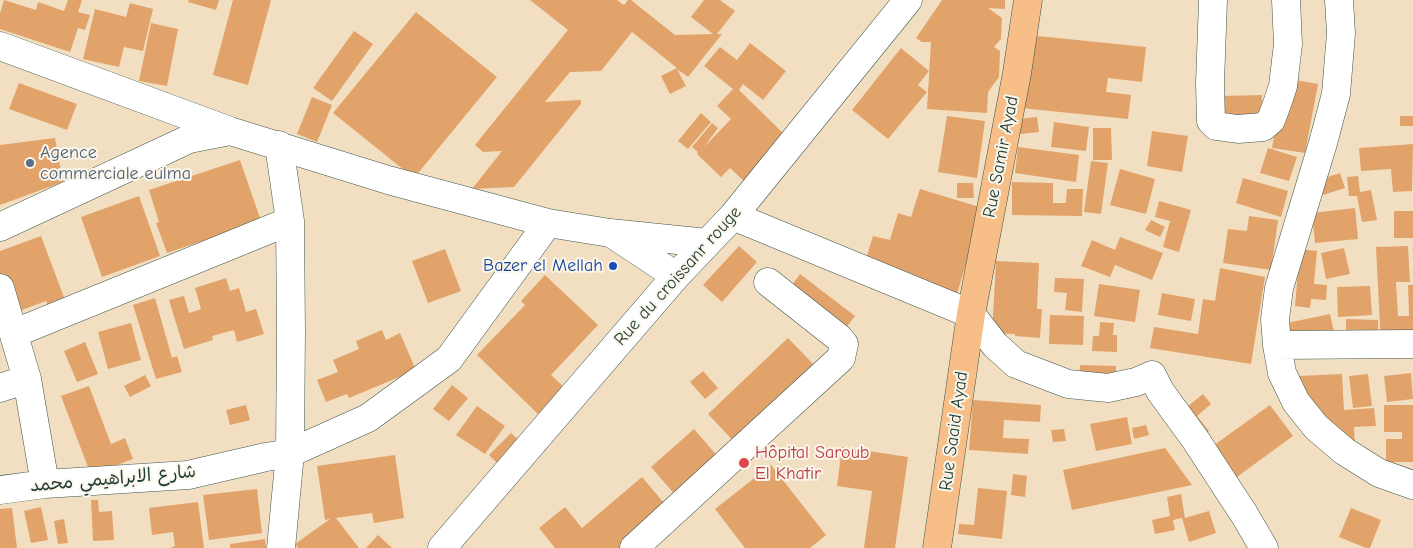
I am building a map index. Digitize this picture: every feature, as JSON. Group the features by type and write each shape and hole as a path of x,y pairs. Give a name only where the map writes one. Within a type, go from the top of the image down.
{"main road":[{"name":"Rue Samir Ayad","path":"971,314 1017,73 1028,0"},
{"name":"Rue Saaid Ayad","path":"937,548 971,314"}],"street":[{"name":"Rue du croissanr rouge","path":"442,548 676,276 733,216 908,0"},
{"path":"1213,0 1210,83 1211,121 1216,126 1238,129 1263,128 1271,120 1277,104 1283,86 1288,44 1286,0"},
{"path":"1339,0 1341,33 1336,94 1279,288 1275,319 1277,345 1282,374 1296,402 1316,426 1344,452 1379,472 1413,485"},
{"path":"0,46 230,131 388,180 548,223 610,233 707,243"},
{"path":"0,228 189,139 230,131"},
{"path":"279,145 290,221 292,332 290,453 281,548"},
{"path":"733,216 971,314 995,345 1016,364 1068,384 1108,388 1136,382 1152,375 1160,391 1195,439 1264,548"},
{"path":"15,333 290,221"},
{"name":"شارع الابراهيمي محمد","path":"0,490 45,484 188,475 290,453 368,418 449,360 548,223"},
{"path":"610,233 676,276"},
{"path":"634,548 841,358 844,344 840,338 768,282"},
{"path":"1,294 15,333 28,379 45,484"},
{"path":"1277,345 1413,344"},
{"path":"0,388 28,379"}],"building":[{"path":"4,0 36,10 38,2 64,11 68,0 82,0 78,12 90,15 85,30 78,28 70,52 0,29 0,13"},
{"path":"189,0 219,0 216,10 188,2"},
{"path":"233,0 271,0 248,85 213,75"},
{"path":"530,0 617,0 624,5 628,0 631,0 675,35 713,34 691,17 704,0 720,0 735,11 717,34 722,34 688,77 677,69 686,86 670,94 661,76 677,68 632,32 601,71 570,72 545,102 581,100 581,104 514,187 472,189 502,151 483,152 475,145 568,30"},
{"path":"942,0 1005,0 1005,9 988,8 1002,18 1001,39 994,47 1000,51 999,77 988,92 987,113 927,109 931,42 922,42 916,38"},
{"path":"130,3 153,9 143,51 124,47 119,67 83,59 95,9 126,17"},
{"path":"416,12 497,77 414,178 333,113"},
{"path":"151,23 178,29 167,86 139,81"},
{"path":"354,31 373,44 332,101 313,88"},
{"path":"1028,35 1146,47 1142,82 1108,78 1106,92 1131,95 1128,119 1021,108"},
{"path":"750,43 786,71 763,100 743,84 739,90 788,138 745,182 730,168 721,177 692,147 712,123 718,128 704,147 731,119 717,106 733,89 704,66 720,47 737,60"},
{"path":"901,48 929,71 918,85 927,92 888,139 852,110"},
{"path":"1284,78 1318,84 1305,153 1272,148"},
{"path":"19,83 77,104 67,130 9,109"},
{"path":"1262,95 1262,116 1221,133 1220,96"},
{"path":"312,97 332,105 317,142 297,134"},
{"path":"701,113 711,122 688,149 678,141"},
{"path":"947,116 985,121 977,178 938,172"},
{"path":"1400,116 1413,116 1413,126 1400,126"},
{"path":"1037,117 1039,132 1020,134 1018,119"},
{"path":"1054,122 1089,127 1086,151 1051,147"},
{"path":"1093,128 1111,128 1112,160 1093,160"},
{"path":"1152,131 1188,136 1182,172 1147,166"},
{"name":"Agence commerciale eulma","path":"55,138 63,182 0,205 0,145"},
{"path":"1413,144 1412,191 1393,192 1391,169 1361,171 1359,148"},
{"path":"1018,147 1079,155 1076,182 1015,173"},
{"path":"1268,148 1297,157 1289,181 1260,173"},
{"path":"240,160 261,221 167,253 156,223 159,222 149,190"},
{"path":"1091,161 1108,163 1101,214 1084,212"},
{"path":"1120,169 1155,179 1146,214 1110,205"},
{"path":"1340,173 1345,188 1323,195 1318,180"},
{"path":"1358,176 1360,192 1371,190 1377,220 1362,222 1357,196 1349,196 1347,177"},
{"path":"1243,178 1288,191 1281,217 1236,203"},
{"path":"1012,182 1053,183 1053,203 1066,203 1067,189 1083,189 1082,216 1012,215"},
{"path":"957,183 973,183 974,198 957,198"},
{"path":"920,189 983,208 953,307 860,279 873,236 890,240 898,213 911,217"},
{"path":"139,196 160,256 102,277 81,217"},
{"path":"1159,201 1191,210 1179,252 1163,247 1170,221 1155,217"},
{"path":"1355,208 1358,239 1315,243 1312,213"},
{"path":"1394,211 1413,211 1413,238 1394,238"},
{"path":"1249,216 1278,220 1271,270 1223,263 1228,229 1247,231"},
{"path":"1151,220 1165,227 1160,237 1145,230"},
{"path":"41,236 65,300 48,306 46,301 14,313 0,275 0,251"},
{"path":"1120,237 1163,253 1152,280 1115,265 1110,277 1081,266 1092,240 1115,250"},
{"path":"739,246 757,262 722,302 703,285"},
{"path":"1408,246 1410,282 1396,282 1398,316 1409,316 1408,285 1413,285 1413,351 1381,346 1376,247"},
{"path":"1344,248 1350,274 1326,279 1321,253"},
{"path":"445,249 461,291 428,303 412,261"},
{"path":"1300,249 1317,251 1314,284 1327,285 1326,300 1311,299 1310,308 1295,306"},
{"path":"996,261 1039,263 1037,309 1042,309 1040,338 992,333"},
{"path":"1220,268 1265,277 1251,364 1150,348 1154,327 1198,334 1203,299 1215,301"},
{"path":"800,274 855,316 837,340 783,298"},
{"path":"545,275 598,325 551,375 564,387 538,414 477,355 525,305 521,301"},
{"path":"226,278 230,291 239,288 246,312 256,309 264,334 237,342 234,330 212,336 213,340 184,349 169,300 184,296 189,313 201,309 195,288"},
{"path":"1055,278 1084,279 1082,312 1065,310 1067,293 1054,292"},
{"path":"1099,284 1140,290 1135,322 1094,316"},
{"path":"1370,286 1372,315 1338,317 1337,287"},
{"path":"1162,293 1195,299 1191,321 1158,315"},
{"path":"155,298 172,358 177,356 182,372 156,379 133,305"},
{"path":"1330,314 1339,354 1289,358 1282,324"},
{"path":"1050,315 1084,316 1083,345 1049,344"},
{"path":"1346,319 1378,320 1378,349 1346,349"},
{"path":"1100,322 1114,323 1113,335 1117,335 1117,352 1092,351 1093,336 1099,336"},
{"path":"131,323 141,360 108,369 98,332"},
{"path":"382,330 386,340 400,333 416,370 349,398 347,394 326,402 317,380 338,372 333,360 359,349 356,341"},
{"path":"788,338 818,369 737,445 708,414"},
{"path":"85,342 98,374 77,382 64,351"},
{"path":"1080,365 1116,366 1116,384 1078,399"},
{"path":"703,371 718,388 705,399 690,382"},
{"path":"1411,373 1413,399 1387,402 1384,376"},
{"path":"1342,374 1344,410 1374,408 1376,426 1354,427 1355,443 1331,445 1330,419 1301,421 1299,376"},
{"path":"1368,374 1372,406 1353,408 1349,376"},
{"path":"145,375 151,386 130,397 124,386"},
{"path":"452,385 468,398 449,421 433,409"},
{"path":"89,386 111,444 125,438 133,459 91,475 61,396"},
{"path":"1203,394 1211,404 1197,416 1209,431 1197,440 1177,415"},
{"path":"973,400 1041,405 1040,422 1004,420 1003,438 1029,439 1028,454 969,450"},
{"path":"246,405 250,420 230,425 226,410"},
{"path":"1270,405 1293,436 1226,485 1203,453"},
{"path":"1384,405 1413,405 1413,462 1386,462 1386,439 1402,439 1402,432 1384,432"},
{"path":"477,406 505,426 485,454 456,435"},
{"path":"1127,417 1132,444 1096,451 1090,424"},
{"path":"1146,425 1149,435 1134,439 1132,428"},
{"path":"694,429 720,459 677,497 651,467"},
{"path":"1064,429 1066,441 1053,442 1051,430"},
{"path":"511,433 523,444 500,466 489,455"},
{"path":"842,447 908,457 895,548 864,548 872,491 837,486"},
{"path":"1165,448 1192,485 1072,510 1063,470"},
{"path":"395,455 404,518 374,523 372,513 336,518 359,548 298,548 295,544 330,519 325,520 317,466"},
{"path":"771,465 826,535 810,548 745,548 715,509"},
{"path":"1013,474 1027,476 1025,497 1011,495"},
{"path":"642,477 675,516 636,548 555,548 539,528 565,507 582,528"},
{"path":"978,488 1007,491 1002,539 958,534 959,524 974,525"},
{"path":"257,489 262,533 209,540 203,495"},
{"path":"1181,494 1185,518 1209,511 1216,533 1189,542 1182,518 1173,520 1175,530 1155,534 1152,520 1170,516 1167,497"},
{"path":"91,500 98,500 99,512 112,511 114,540 93,541"},
{"path":"198,502 204,548 170,548 175,546 173,532 152,535 149,508"},
{"path":"41,507 48,540 31,543 24,511"},
{"path":"12,508 17,548 0,548 0,509"},
{"path":"1351,508 1381,520 1370,548 1339,537"},
{"path":"64,519 68,543 58,544 54,521"},
{"path":"378,535 392,548 366,548"},
{"path":"265,539 266,548 230,548 230,544"}],"place":[{"name":"Agence commerciale eulma","path":"30,163"},
{"name":"Bazer el Mellah","path":"613,266"},
{"name":"Hôpital Saroub El Khatir","path":"744,463"}]}
